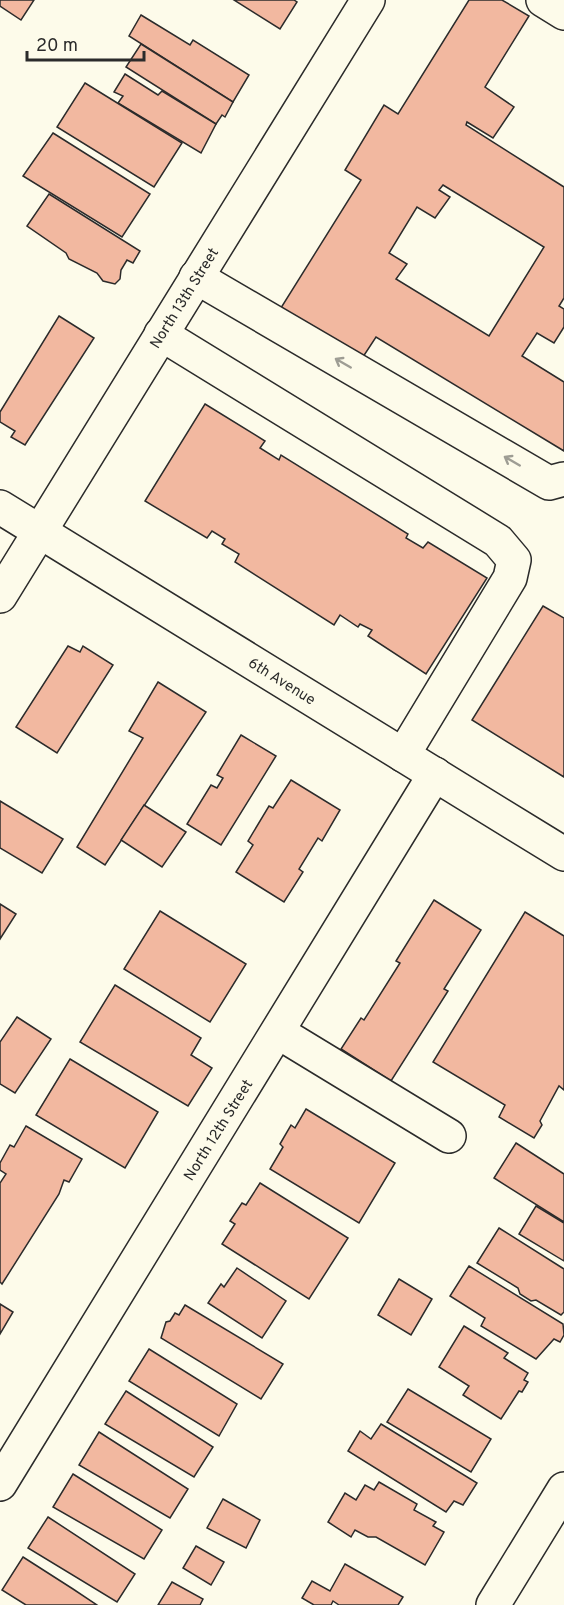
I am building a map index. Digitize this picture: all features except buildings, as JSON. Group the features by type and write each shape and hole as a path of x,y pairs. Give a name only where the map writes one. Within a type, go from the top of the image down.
{"street":[{"name":"North 13th Street","path":"0,596 368,0"},
{"path":"543,0 564,13"},
{"path":"196,277 549,483 564,479"},
{"path":"161,334 498,541 514,560 510,578 403,755"},
{"name":"6th Avenue","path":"0,507 564,854"},
{"name":"North 12th Street","path":"0,1484 435,774"},
{"path":"278,1032 449,1136"},
{"path":"493,1605 564,1489"}]}
